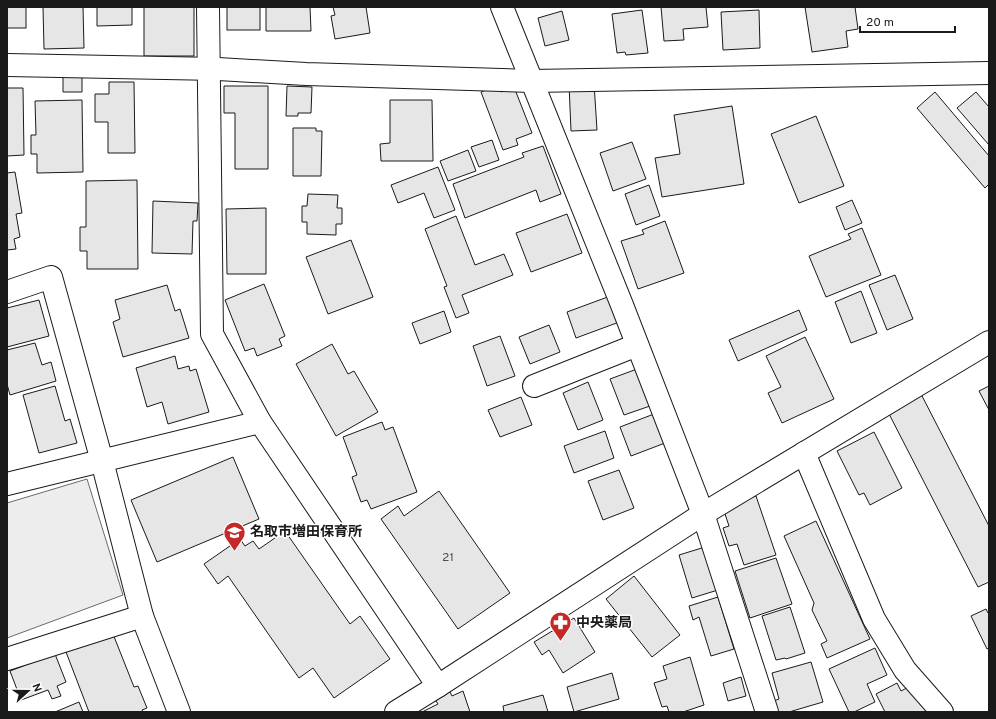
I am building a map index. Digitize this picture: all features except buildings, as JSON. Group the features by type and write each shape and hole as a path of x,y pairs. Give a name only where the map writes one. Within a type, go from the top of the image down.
{"street":[{"path":"208,7 212,334 260,422 438,686"},
{"path":"502,7 622,305 703,514 767,712"},
{"path":"7,65 209,69 306,74 532,81 989,73"},
{"path":"7,292 51,277 102,461 142,616 179,712"},
{"path":"396,712 703,514 989,342"},
{"path":"534,386 637,344"},
{"path":"7,484 260,422"},
{"path":"804,453 874,619 905,670 942,712"},
{"path":"7,659 142,616"}],"shaded area":[{"path":"87,479 123,595 7,638 7,503"}],"place":[{"name":"名取市増田保育所","path":"235,552"},
{"name":"中央薬局","path":"561,642"}]}
